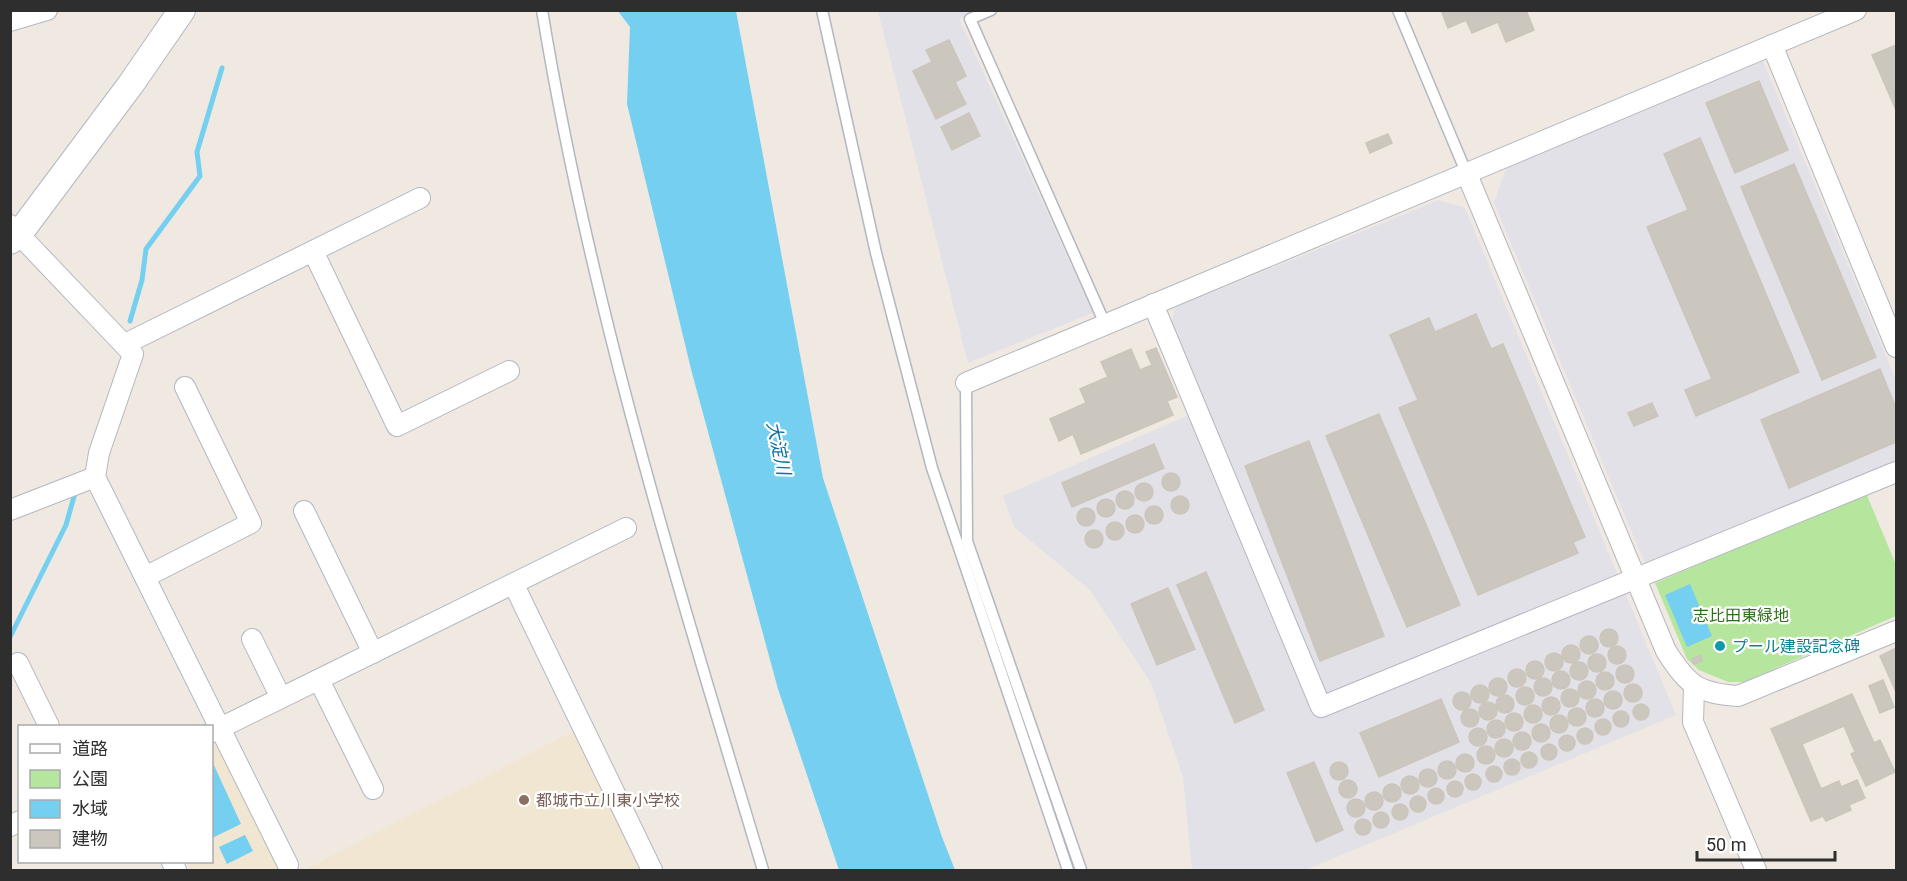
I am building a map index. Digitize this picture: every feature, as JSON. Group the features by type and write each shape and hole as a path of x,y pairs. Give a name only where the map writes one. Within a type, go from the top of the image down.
{"street":[{"path":"10,21 47,10"},
{"path":"182,10 14,233 133,354 99,453 95,477 145,577 216,730 288,865"},
{"path":"966,383 1857,10"},
{"path":"1772,45 1892,324 1896,347"},
{"path":"1466,172 1666,651 1683,678 1694,687 1714,694 1738,696 1896,631"},
{"path":"125,344 420,198"},
{"path":"313,251 397,426 509,371"},
{"path":"1153,304 1321,707 1896,472"},
{"path":"145,577 251,523 185,387"},
{"path":"10,510 95,477"},
{"path":"304,511 373,653"},
{"path":"216,730 626,528"},
{"path":"514,585 652,870"},
{"path":"252,639 281,698"},
{"path":"18,663 49,725"},
{"path":"319,680 373,789"},
{"path":"1694,687 1693,722 1756,870"}],"lane":[{"path":"542,10 582,222 615,362 762,870"},
{"path":"822,10 876,253 932,468 1068,870"},
{"path":"991,10 970,19 1105,324"},
{"path":"1398,10 1466,172"},
{"path":"966,383 967,541 1081,870"}],"shaded area":[{"path":"878,11 976,11 959,19 1093,313 968,363"},
{"path":"1763,61 1896,380 1896,462 1645,564 1494,203 1506,168"},
{"path":"1439,200 1465,208 1676,715 1306,870 1192,870 1183,777 1151,683 1090,590 1014,527 1003,496 1205,408 1170,325 1176,307"},
{"name":"都城市立川東小学校","path":"576,730 642,870 304,870"},
{"path":"213,738 217,739 283,870 192,870 188,863 213,863"}],"green space":[{"name":"志比田東緑地","path":"1866,493 1896,565 1896,616 1744,682 1728,682 1699,670 1687,659 1655,583"}],"water":[{"name":"大淀川","path":"618,11 736,11 823,478 955,870 839,870 778,689 692,373 627,104 630,27"},
{"path":"1690,584 1712,636 1687,647 1665,595"},
{"path":"213,763 241,824 213,838"},
{"path":"245,835 253,851 227,864 219,847"}],"building":[{"path":"1441,10 1526,10 1534,30 1506,42 1498,22 1472,33 1466,20 1448,28"},
{"path":"949,40 966,76 955,82 966,104 936,119 913,71 932,62 926,50"},
{"path":"1896,45 1896,110 1872,55"},
{"path":"1759,81 1788,150 1735,173 1706,103"},
{"path":"969,113 980,136 952,150 941,127"},
{"path":"1388,134 1392,143 1370,153 1366,143"},
{"path":"1700,138 1799,372 1696,416 1685,390 1712,379 1647,227 1688,210 1664,154"},
{"path":"1794,164 1876,357 1822,380 1741,187"},
{"path":"1476,314 1491,349 1503,344 1585,537 1573,542 1578,553 1478,595 1399,408 1418,400 1390,335 1429,318 1435,332"},
{"path":"1156,348 1177,397 1167,401 1173,415 1081,454 1073,434 1059,441 1050,419 1086,403 1080,389 1108,377 1101,362 1131,349 1140,370 1152,365 1146,352"},
{"path":"1880,369 1896,408 1896,442 1789,488 1761,420"},
{"path":"1652,403 1658,416 1634,426 1628,413"},
{"path":"1379,414 1460,605 1407,627 1326,436"},
{"path":"1309,441 1384,636 1320,661 1245,466"},
{"path":"1154,444 1164,468 1072,507 1062,483"},
{"path":"1171,473 1177,476 1180,482 1177,488 1171,491 1165,488 1162,482 1165,476"},
{"path":"1144,483 1150,486 1153,492 1150,498 1144,501 1138,498 1135,492 1138,486"},
{"path":"1125,491 1131,494 1134,500 1131,506 1125,509 1119,506 1116,500 1119,494"},
{"path":"1180,496 1186,499 1189,505 1186,511 1180,514 1174,511 1171,505 1174,499"},
{"path":"1106,499 1112,502 1115,508 1112,514 1106,517 1100,514 1097,508 1100,502"},
{"path":"1154,506 1160,509 1163,515 1160,521 1154,524 1148,521 1145,515 1148,509"},
{"path":"1086,508 1092,511 1095,517 1092,523 1086,526 1080,523 1077,517 1080,511"},
{"path":"1135,515 1141,518 1144,524 1141,530 1135,533 1129,530 1126,524 1129,518"},
{"path":"1115,522 1121,525 1124,531 1121,537 1115,540 1109,537 1106,531 1109,525"},
{"path":"1094,530 1100,533 1103,539 1100,545 1094,548 1088,545 1085,539 1088,533"},
{"path":"1206,572 1264,710 1235,723 1177,585"},
{"path":"1168,588 1195,649 1157,665 1131,604"},
{"path":"1609,629 1615,632 1618,638 1615,644 1609,647 1603,644 1600,638 1603,632"},
{"path":"1589,636 1595,639 1598,645 1595,651 1589,654 1583,651 1580,645 1583,639"},
{"path":"1571,645 1577,648 1580,654 1577,660 1571,663 1565,660 1562,654 1565,648"},
{"path":"1617,646 1623,649 1626,655 1623,661 1617,664 1611,661 1608,655 1611,649"},
{"path":"1896,648 1896,692 1880,656"},
{"path":"1554,653 1560,656 1563,662 1560,668 1554,671 1548,668 1545,662 1548,656"},
{"path":"1597,654 1603,657 1606,663 1603,669 1597,672 1591,669 1588,663 1591,657"},
{"path":"1700,655 1702,661 1694,664 1692,659"},
{"path":"1535,661 1541,664 1544,670 1541,676 1535,679 1529,676 1526,670 1529,664"},
{"path":"1579,662 1585,665 1588,671 1585,677 1579,680 1573,677 1570,671 1573,665"},
{"path":"1625,665 1631,668 1634,674 1631,680 1625,683 1619,680 1616,674 1619,668"},
{"path":"1517,669 1523,672 1526,678 1523,684 1517,687 1511,684 1508,678 1511,672"},
{"path":"1561,671 1567,674 1570,680 1567,686 1561,689 1555,686 1552,680 1555,674"},
{"path":"1605,672 1611,675 1614,681 1611,687 1605,690 1599,687 1596,681 1599,675"},
{"path":"1498,678 1504,681 1507,687 1504,693 1498,696 1492,693 1489,687 1492,681"},
{"path":"1543,678 1549,681 1552,687 1549,693 1543,696 1537,693 1534,687 1537,681"},
{"path":"1883,680 1894,707 1880,713 1869,686"},
{"path":"1587,681 1593,684 1596,690 1593,696 1587,699 1581,696 1578,690 1581,684"},
{"path":"1633,684 1639,687 1642,693 1639,699 1633,702 1627,699 1624,693 1627,687"},
{"path":"1480,685 1486,688 1489,694 1486,700 1480,703 1474,700 1471,694 1474,688"},
{"path":"1525,687 1531,690 1534,696 1531,702 1525,705 1519,702 1516,696 1519,690"},
{"path":"1570,689 1576,692 1579,698 1576,704 1570,707 1564,704 1561,698 1564,692"},
{"path":"1613,691 1619,694 1622,700 1619,706 1613,709 1607,706 1604,700 1607,694"},
{"path":"1462,692 1468,695 1471,701 1468,707 1462,710 1456,707 1453,701 1456,695"},
{"path":"1852,694 1874,743 1880,740 1895,772 1866,786 1851,754 1855,752 1844,726 1802,744 1821,789 1839,781 1841,787 1857,780 1865,798 1849,805 1851,810 1826,821 1823,816 1811,821 1771,729"},
{"path":"1505,695 1511,698 1514,704 1511,710 1505,713 1499,710 1496,704 1499,698"},
{"path":"1551,697 1557,700 1560,706 1557,712 1551,715 1545,712 1542,706 1545,700"},
{"path":"1441,699 1459,742 1379,777 1360,733"},
{"path":"1595,699 1601,702 1604,708 1601,714 1595,717 1589,714 1586,708 1589,702"},
{"path":"1488,702 1494,705 1497,711 1494,717 1488,720 1482,717 1479,711 1482,705"},
{"path":"1638,704 1644,704 1649,712 1647,718 1638,720 1633,715 1633,709"},
{"path":"1533,705 1539,708 1542,714 1539,720 1533,723 1527,720 1524,714 1527,708"},
{"path":"1577,708 1583,711 1586,717 1583,723 1577,726 1571,723 1568,717 1571,711"},
{"path":"1470,709 1476,712 1479,718 1476,724 1470,727 1464,724 1461,718 1464,712"},
{"path":"1618,711 1624,711 1629,719 1627,725 1618,727 1613,722 1613,716"},
{"path":"1514,713 1520,716 1523,722 1520,728 1514,731 1508,728 1505,722 1508,716"},
{"path":"1559,715 1565,718 1568,724 1565,730 1559,733 1553,730 1550,724 1553,718"},
{"path":"1600,719 1606,719 1611,727 1609,733 1600,735 1595,730 1595,724"},
{"path":"1496,720 1502,723 1505,729 1502,735 1496,738 1490,735 1487,729 1490,723"},
{"path":"1541,724 1547,727 1550,733 1547,739 1541,742 1535,739 1532,733 1535,727"},
{"path":"1478,728 1484,731 1487,737 1484,743 1478,746 1472,743 1469,737 1472,731"},
{"path":"1582,728 1588,728 1593,736 1591,742 1582,744 1577,739 1577,733"},
{"path":"1522,732 1528,735 1531,741 1528,747 1522,750 1516,747 1513,741 1516,735"},
{"path":"1564,735 1570,735 1575,743 1573,749 1564,751 1559,746 1559,740"},
{"path":"1504,739 1510,742 1513,748 1510,754 1504,757 1498,754 1495,748 1498,742"},
{"path":"1546,744 1552,744 1557,752 1555,758 1546,760 1541,755 1541,749"},
{"path":"1486,746 1492,749 1495,755 1492,761 1486,764 1480,761 1477,755 1480,749"},
{"path":"1526,752 1532,752 1537,760 1535,766 1526,768 1521,763 1521,757"},
{"path":"1465,754 1471,757 1474,763 1471,769 1465,772 1459,769 1456,763 1459,757"},
{"path":"1509,759 1515,759 1520,767 1518,773 1509,775 1504,770 1504,764"},
{"path":"1447,761 1453,764 1456,770 1453,776 1447,779 1441,776 1438,770 1441,764"},
{"path":"1314,762 1343,830 1316,842 1287,773"},
{"path":"1339,762 1345,765 1348,771 1345,777 1339,780 1333,777 1330,771 1333,765"},
{"path":"1491,766 1497,766 1502,774 1500,780 1491,782 1486,777 1486,771"},
{"path":"1428,769 1434,772 1437,778 1434,784 1428,787 1422,784 1419,778 1422,772"},
{"path":"1470,774 1476,774 1481,782 1479,788 1470,790 1465,785 1465,779"},
{"path":"1410,776 1416,779 1419,785 1416,791 1410,794 1404,791 1401,785 1404,779"},
{"path":"1348,780 1354,783 1357,789 1354,795 1348,798 1342,795 1339,789 1342,783"},
{"path":"1452,781 1458,781 1463,789 1461,795 1452,797 1447,792 1447,786"},
{"path":"1392,784 1398,787 1401,793 1398,799 1392,802 1386,799 1383,793 1386,787"},
{"path":"1433,788 1439,788 1444,796 1442,802 1433,804 1428,799 1428,793"},
{"path":"1374,792 1380,795 1383,801 1380,807 1374,810 1368,807 1365,801 1368,795"},
{"path":"1415,796 1421,796 1426,804 1424,810 1415,812 1410,807 1410,801"},
{"path":"1356,799 1362,802 1365,808 1362,814 1356,817 1350,814 1347,808 1350,802"},
{"path":"1397,804 1403,804 1408,812 1406,818 1397,820 1392,815 1392,809"},
{"path":"1378,812 1384,812 1389,820 1387,826 1378,828 1373,823 1373,817"},
{"path":"1360,819 1366,819 1371,827 1369,833 1360,835 1355,830 1355,824"}],"waterway":[{"path":"130,321 142,280 146,249 200,176 197,152 222,68"},
{"path":"10,637 66,525 75,493"}],"place":[{"name":"プール建設記念碑","path":"1720,646"},
{"name":"都城市立川東小学校","path":"524,800"}]}
